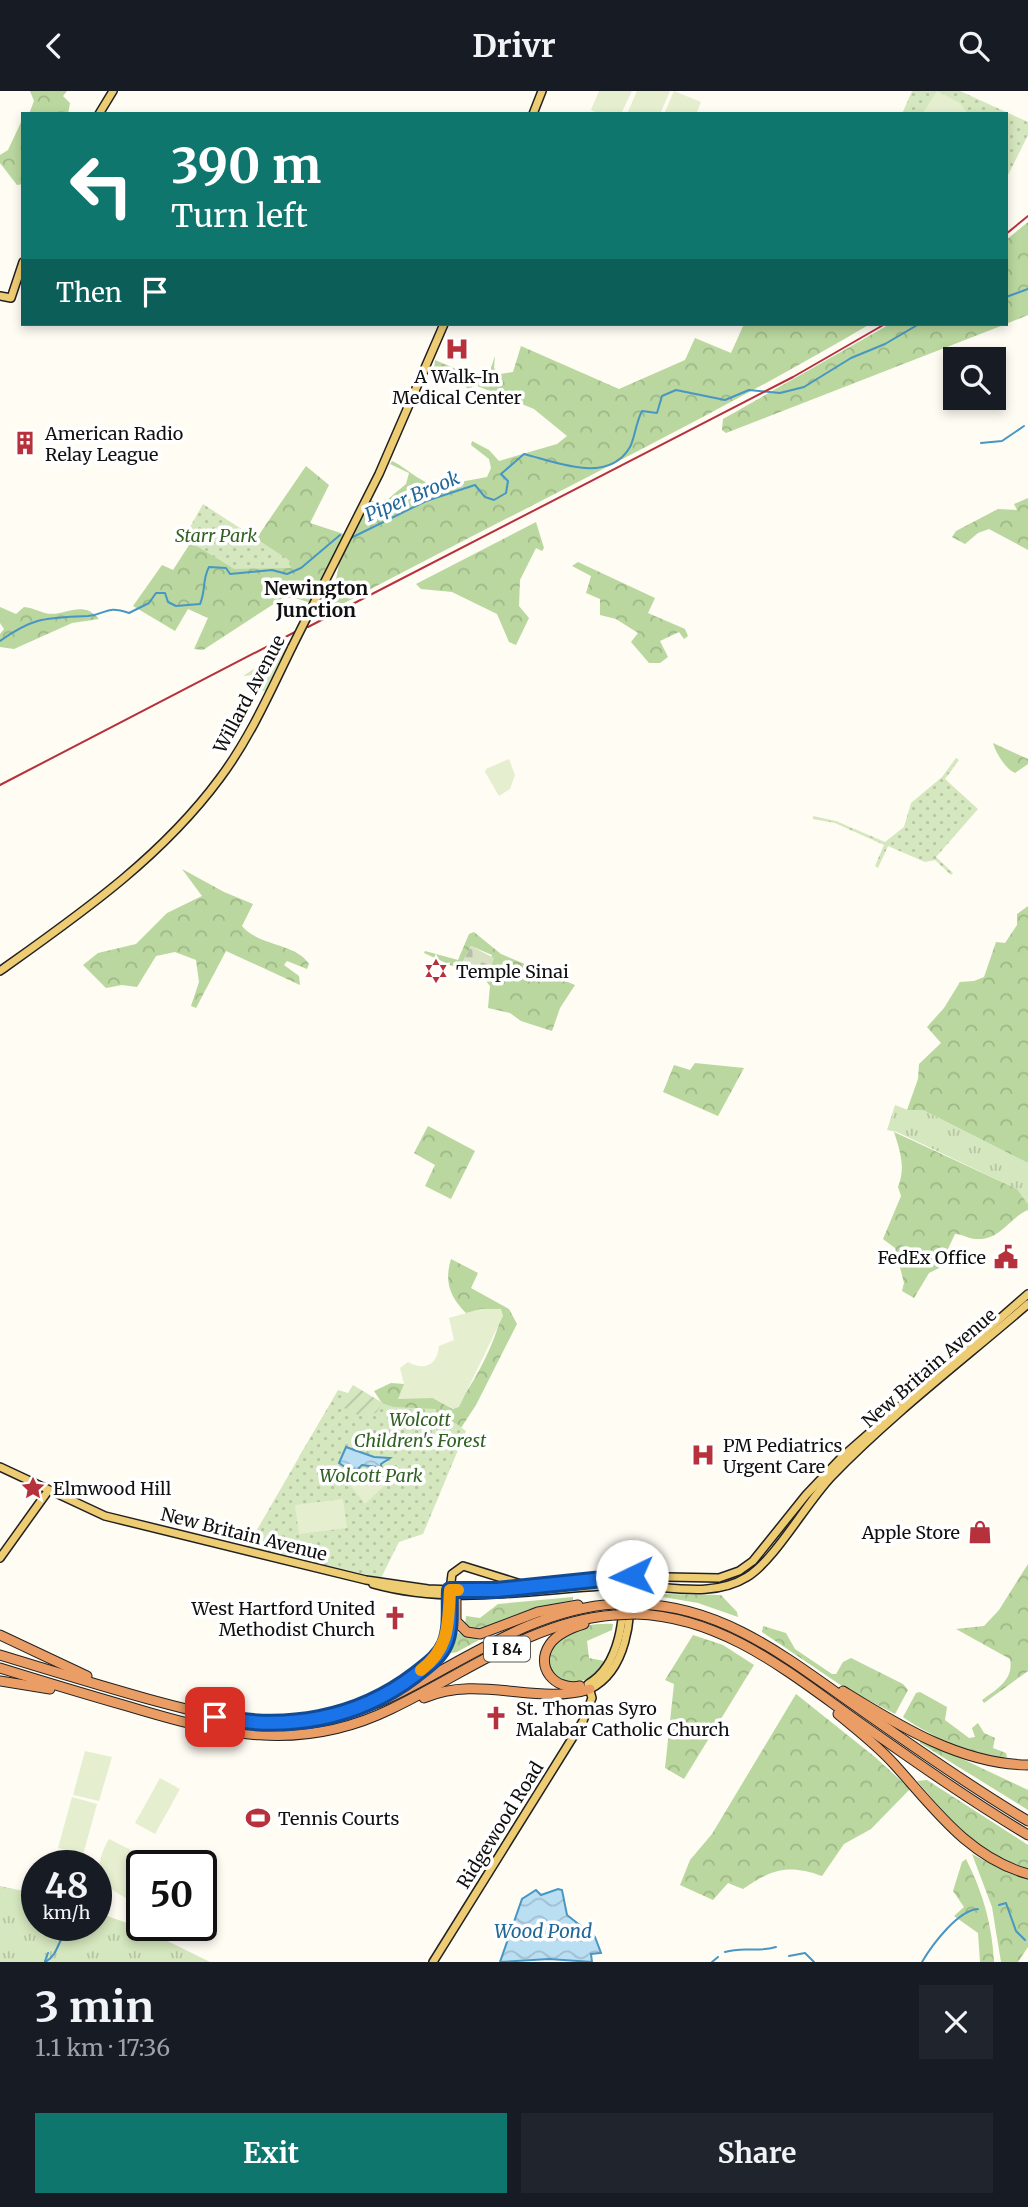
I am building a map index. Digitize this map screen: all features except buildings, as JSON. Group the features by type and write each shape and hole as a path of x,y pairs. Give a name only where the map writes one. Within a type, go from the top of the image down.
{"highway":[{"path":"453,1593 457,1622 466,1631 476,1635 549,1609 595,1603 617,1604"},
{"path":"349,1712 395,1689 436,1657 447,1637 453,1593"},
{"name":"I 84","path":"0,1655 164,1703 246,1722 286,1723 332,1717 393,1696 536,1623 575,1611 617,1604 637,1604 680,1608 717,1619 782,1655 888,1723"},
{"name":"I 84","path":"0,1668 233,1734 286,1736 341,1728 406,1702 543,1631 572,1622 636,1614 681,1619 725,1634 754,1649 814,1691 879,1742"},
{"path":"589,1686 571,1688 556,1683 545,1667 547,1649 565,1631 613,1615"},
{"path":"0,1635 86,1676 164,1703"},
{"path":"0,1681 94,1696"},
{"path":"406,1702 461,1688 568,1693 589,1686"},
{"path":"888,1723 907,1727 968,1755 1028,1765"},
{"path":"888,1723 899,1736 1028,1821"},
{"path":"879,1742 894,1747 1028,1835"},
{"path":"879,1742 889,1759 963,1839 989,1858 1028,1874"}],"main road":[{"path":"100,112 113,91"},
{"path":"534,112 542,91"},
{"path":"0,296 11,298 21,268"},
{"name":"Willard Avenue","path":"0,971 107,895 194,811 221,777 250,731 378,476 443,326"},
{"name":"New Britain Avenue","path":"453,1593 627,1576 719,1579 746,1567 813,1492 868,1437 1028,1294"},
{"name":"New Britain Avenue","path":"868,1437 1028,1304"},
{"name":"New Britain Avenue","path":"0,1467 48,1491 130,1523 366,1580 400,1591 453,1593 627,1585 717,1588 747,1577 770,1556 813,1492"},
{"path":"0,1558 48,1491"},
{"path":"768,1543 770,1556"},
{"path":"453,1593 453,1573 464,1566 506,1581 535,1586"},
{"path":"589,1686 606,1678 616,1663 628,1626 627,1576"},
{"path":"617,1604 627,1585"},
{"path":"589,1686 603,1673 611,1659 618,1590 600,1587"},
{"name":"Ridgewood Road","path":"433,1962 576,1733 593,1693 589,1686"}],"green space":[{"path":"30,91 67,91 63,96 70,103 68,112 30,112 34,101"},
{"path":"599,91 632,91 622,112 591,110"},
{"path":"637,91 670,91 661,112 628,112"},
{"path":"674,91 701,102 697,112 665,112"},
{"path":"912,91 960,91 1006,112 903,112"},
{"path":"937,91 960,103 967,112 923,112"},
{"path":"1008,113 1028,122 1028,135 1008,175"},
{"path":"21,122 21,184 17,185 0,163 0,155 8,150"},
{"path":"1028,222 1028,315 1008,323 1008,238"},
{"path":"743,326 867,326 739,398 339,606 332,601 341,553 369,499 381,505 406,484 409,473 390,464 392,461 424,481 438,486 487,477 491,468 489,459 471,445 472,441 489,450 499,461 557,444 567,436 534,409 475,385 469,390 461,382 434,369 435,360 486,382 495,356 494,368 500,374 513,372 521,346 619,389 685,360 695,338 731,353"},
{"path":"886,326 1001,326 726,433 722,430 723,419"},
{"path":"306,466 329,485 310,523 344,534 311,603 295,598 283,598 203,650 194,649 208,618 188,609 175,631 133,606 162,565 173,570 191,542 212,555 244,531 256,539"},
{"path":"1028,498 1028,550 989,529 978,533 965,544 952,537 956,531 998,509 1017,510 1014,504"},
{"name":"Starr Park","path":"203,504 289,560 291,568 234,569 184,538"},
{"path":"536,522 544,548 542,551 536,548 520,580 519,606 529,618 516,645 509,642 497,614 452,592 421,589 416,584"},
{"path":"578,562 655,598 648,613 685,629 688,636 684,639 679,632 660,641 668,657 660,663 649,663 631,642 638,633 616,619 600,615 600,599 586,593 591,576 572,566"},
{"path":"0,607 16,614 24,607 52,614 79,609 93,613 99,619 72,623 14,649 0,647 0,634 4,629 0,623"},
{"path":"287,648 266,691 262,691 260,680 247,683 252,675 244,676 246,674"},
{"path":"993,743 1028,759 1028,764 1015,773 1011,771"},
{"path":"956,758 959,760 945,779 978,809 936,857 953,873 951,875 935,860 925,862 888,846 878,868 875,866 884,845 835,823 813,819 813,816 836,821 885,842 904,827 911,803 942,777"},
{"path":"509,759 515,775 510,789 499,796 485,772 486,769"},
{"path":"182,869 253,904 242,926 249,933 303,957 309,964 307,969 287,961 284,965 299,976 300,985 226,951 196,1008 191,1006 199,982 196,960 175,952 156,956 137,987 122,985 106,988 83,965 98,953 136,944 167,913 202,896"},
{"path":"1028,906 1028,1163 923,1110 907,1110 918,1079 919,1064 941,1043 927,1027 944,1008 960,982 984,977 996,942 1005,943 1017,925 1017,914"},
{"path":"474,932 501,954 575,985 560,1008 552,1031 521,1021 510,1013 488,1008 490,986 486,981 492,955 471,946 459,969 424,953 425,951 458,960 469,934"},
{"path":"471,946 494,958 486,981 459,969"},
{"path":"695,1063 744,1068 718,1116 663,1092 674,1065 690,1070"},
{"path":"895,1105 908,1110 923,1110 1028,1163 1028,1204 1017,1189 897,1132 887,1130"},
{"path":"428,1126 475,1151 451,1199 425,1186 435,1165 414,1153"},
{"path":"894,1132 1017,1189 1028,1204 1028,1210 992,1236 976,1239 955,1234 939,1268 929,1273 914,1298 902,1291 904,1283 895,1248 883,1239 901,1196 898,1187 902,1173 901,1159"},
{"name":"Wolcott Children's Forest","path":"451,1259 478,1273 471,1288 509,1309 517,1324 476,1405 459,1431 414,1535 407,1537 299,1457 330,1405 382,1403 374,1391 391,1383 404,1384 403,1397 433,1398 453,1409 460,1401 491,1347 501,1309 466,1313 456,1301 448,1282"},
{"path":"480,1309 501,1309 503,1316 459,1407 453,1409 433,1398 398,1399 404,1384 400,1368 408,1362 419,1366 429,1365 436,1358 439,1346 454,1340 449,1318"},
{"path":"353,1385 383,1403 376,1413 358,1415 340,1406"},
{"name":"Wolcott Park","path":"338,1390 394,1407 436,1409 466,1431 423,1534 399,1542 381,1578 247,1547"},
{"path":"365,1471 377,1475 385,1485 365,1504 346,1480"},
{"path":"343,1499 347,1528 299,1534 295,1505"},
{"path":"1028,1564 1028,1671 984,1703 982,1700 999,1688 1007,1678 1010,1659 956,1629 984,1626 999,1610"},
{"path":"662,1594 721,1595 737,1612 738,1617 698,1603 663,1597"},
{"path":"573,1597 573,1600 529,1610 482,1632 469,1629 465,1625 466,1616 480,1618 498,1604"},
{"path":"613,1624 612,1630 587,1641 589,1658 604,1661 601,1668 586,1680 559,1681 548,1667 550,1656 562,1638 590,1625"},
{"path":"763,1626 786,1633 795,1649 832,1674 836,1674 843,1662 851,1658 903,1684 908,1690 895,1714 842,1686 762,1632"},
{"path":"456,1632 479,1640 457,1652 446,1654 449,1639"},
{"path":"693,1635 723,1645 754,1665 684,1779 665,1768 674,1684 665,1680"},
{"path":"920,1692 947,1707 945,1720 969,1738 975,1737 972,1728 978,1723 984,1733 995,1738 993,1748 1006,1753 1007,1757 983,1755 969,1750 938,1738 903,1717 916,1693"},
{"path":"796,1694 875,1757 910,1789 871,1829 844,1844 822,1876 799,1870 781,1871 763,1877 743,1889 728,1883 713,1900 680,1885 690,1860 712,1834"},
{"path":"920,1739 1028,1790 1028,1810 920,1743"},
{"path":"85,1751 112,1757 99,1801 73,1795"},
{"path":"160,1778 180,1789 155,1834 135,1823"},
{"path":"927,1780 1028,1845 1028,1869 987,1852 961,1832 917,1781"},
{"path":"72,1797 97,1804 84,1850 58,1848"},
{"path":"109,1839 131,1850 126,1850 126,1898 112,1890 112,1850 104,1849"},
{"path":"972,1854 1008,1873 1028,1879 1028,1947 1018,1962 1001,1962 992,1907"},
{"path":"966,1859 986,1909 994,1962 980,1962 978,1933 954,1916 964,1907 953,1891 962,1862"},
{"path":"0,1886 21,1891 21,1941 112,1941 112,1918 126,1923 126,1941 167,1941 210,1962 0,1962"}],"water":[{"path":"346,1447 374,1457 390,1458 381,1464 381,1471 377,1467 362,1465 358,1469 348,1469 339,1463"},
{"name":"Wood Pond","path":"536,1890 541,1895 562,1890 567,1915 595,1937 601,1953 591,1954 592,1962 549,1959 500,1962 522,1899"}],"waterway":[{"name":"Piper Brook","path":"1008,296 1028,289"},
{"name":"Piper Brook","path":"351,538 426,501 475,485 485,497 494,500 506,493 508,481 501,474 524,454 581,468 609,465 620,459 630,447 642,411 657,413 662,396 676,390 725,400 749,390 780,393 804,387 851,358 885,344 916,326"},
{"path":"981,443 1002,441 1024,426"},
{"name":"Piper Brook","path":"0,641 23,627 42,620 95,615 111,610 129,613 149,603 156,593 165,593 168,602 176,606 200,604 209,567 226,568 230,574 272,570 287,574 301,568 340,535"},
{"path":"999,1905 1006,1903 1016,1931 1025,1940"},
{"path":"922,1962 954,1922 962,1915 978,1909"},
{"path":"45,1962 53,1955 60,1941"},
{"path":"725,1952 776,1947"},
{"path":"45,1961 48,1953"},
{"path":"789,1956 805,1953 814,1962"},
{"path":"712,1962 718,1957"}],"railway":[{"path":"1008,232 1028,216"},
{"path":"308,627 793,377 882,326"},
{"path":"0,785 295,632"}],"slow traffic":[{"path":"421,1670 436,1657 445,1644 450,1590 458,1590"}],"place":[{"name":"A Walk-In Medical Center","path":"457,349"},
{"name":"American Radio Relay League","path":"25,443"},
{"name":"Temple Sinai","path":"436,971"},
{"name":"FedEx Office","path":"1006,1257"},
{"name":"PM Pediatrics Urgent Care","path":"703,1455"},
{"name":"Elmwood Hill","path":"33,1488"},
{"name":"Apple Store","path":"980,1532"},
{"name":"West Hartford United Methodist Church","path":"395,1618"},
{"name":"St. Thomas Syro Malabar Catholic Church","path":"496,1718"},
{"name":"Tennis Courts","path":"258,1818"}],"district":[{"name":"Newington Junction","path":"316,599"}],"route":[{"path":"215,1717 267,1723 316,1720 352,1711 387,1694 429,1664 442,1650 448,1634 450,1590 497,1590 632,1576"}]}
